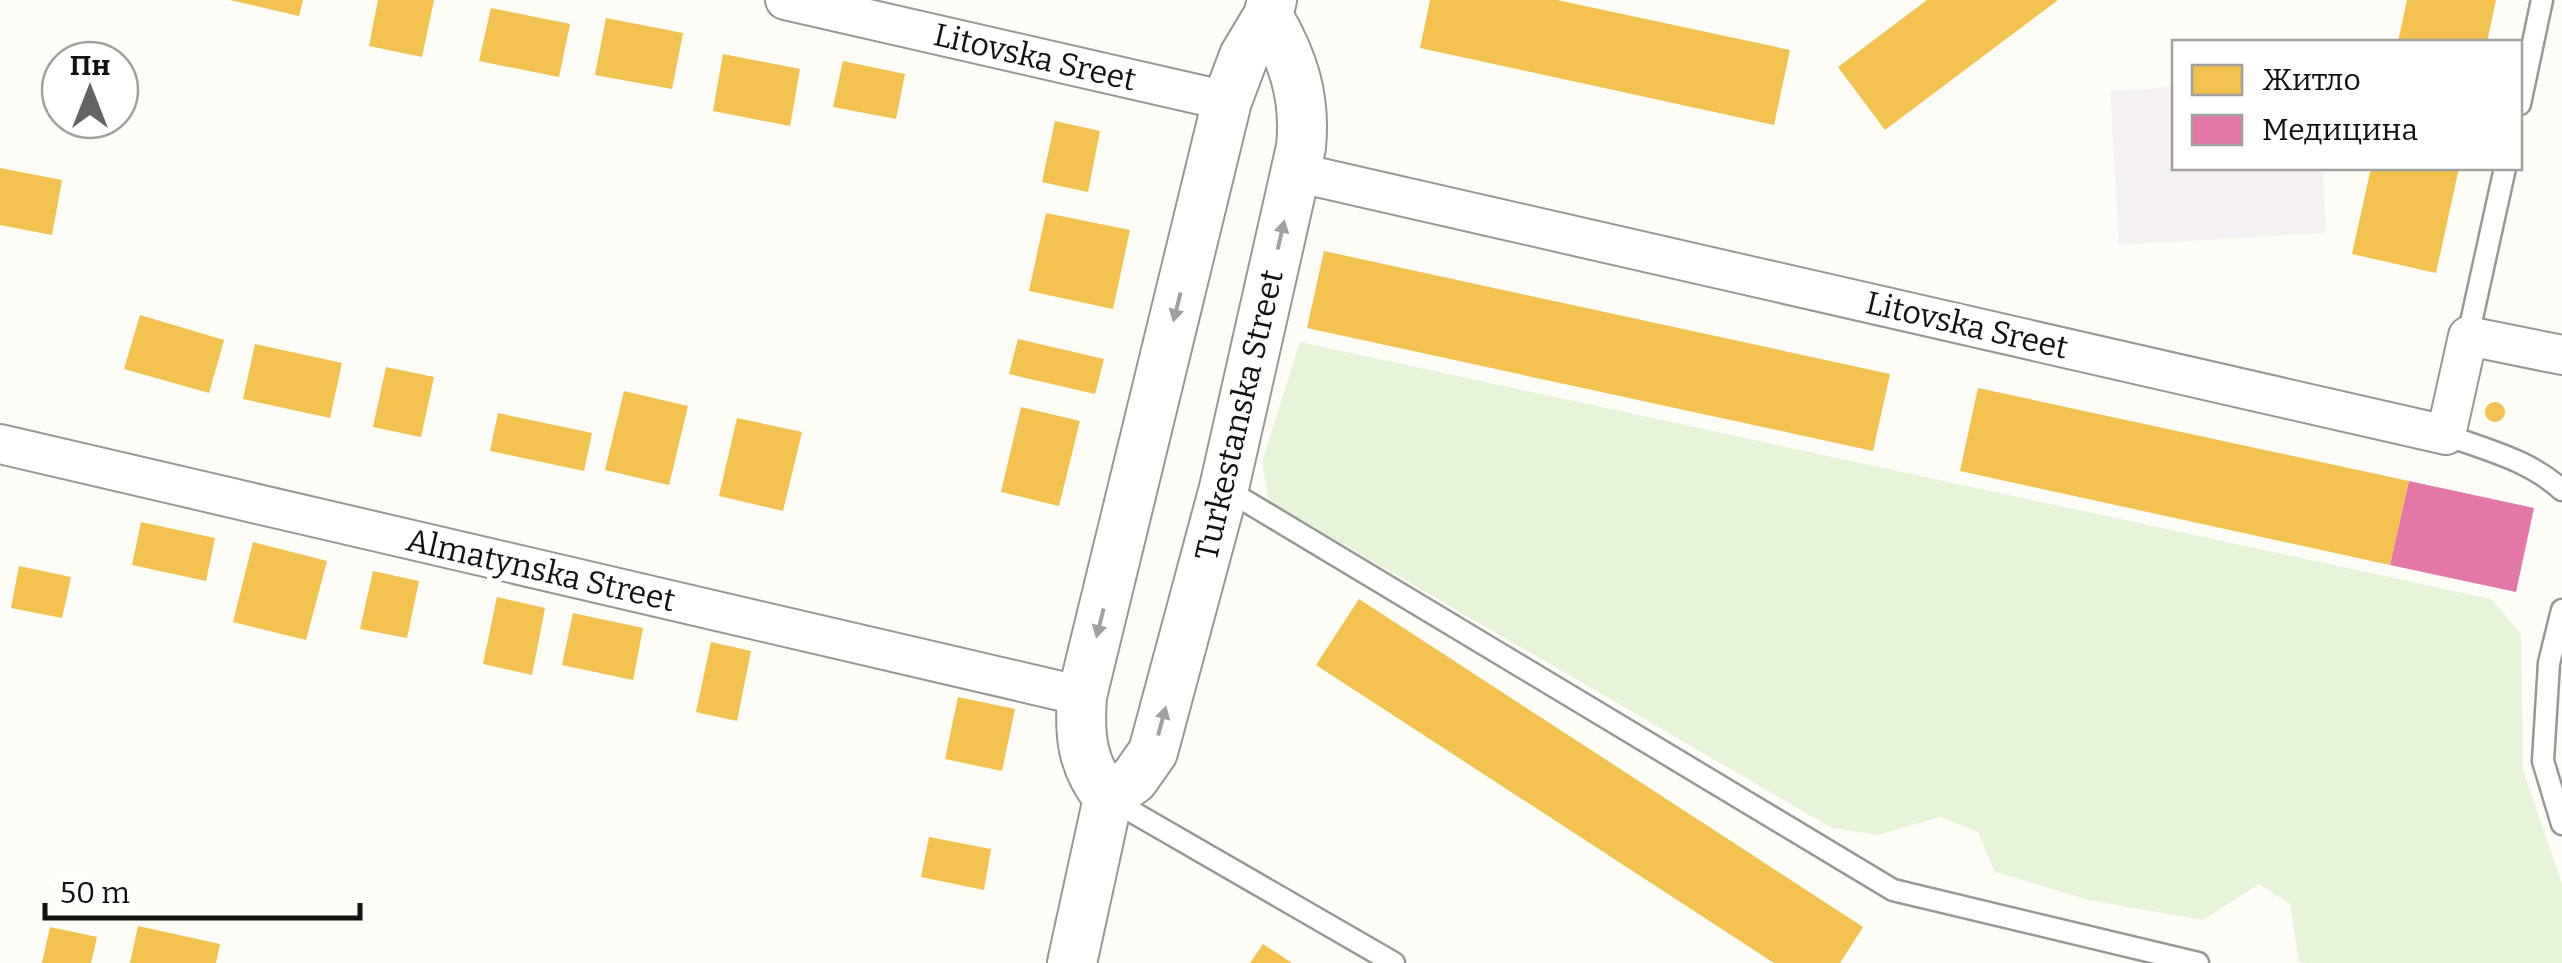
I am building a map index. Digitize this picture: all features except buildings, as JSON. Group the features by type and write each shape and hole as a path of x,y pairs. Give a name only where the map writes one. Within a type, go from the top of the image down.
{"street":[{"name":"Litovska Sreet","path":"785,0 1226,101"},
{"name":"Turkestanska Street","path":"1270,8 1301,91 1304,121 1296,172 1224,488 1153,752 1134,779 1108,798 1093,780 1084,759 1079,732 1082,696 1226,101 1270,8"},
{"name":"Litovska Sreet","path":"1296,172 2446,435"},
{"path":"2446,435 2468,336 2562,355"},
{"name":"Almatynska Street","path":"0,444 1082,696"},
{"path":"1072,963 1108,798"}],"lane":[{"path":"2522,95 2542,0"},
{"path":"2468,336 2506,170"},
{"path":"2446,435 2519,461 2544,474 2562,490"},
{"path":"1224,488 1893,890 2198,963"},
{"path":"2562,610 2544,761 2562,824"},
{"path":"1108,798 1394,963"}],"shaded area":[{"path":"2172,87 2172,170 2323,170 2326,233 2119,245 2110,91"}],"green space":[{"path":"1300,342 2491,599 2521,634 2523,770 2562,884 2562,963 2299,962 2290,904 2259,884 2203,920 2089,900 1995,872 1978,832 1940,817 1878,835 1832,828 1269,501 1262,462"}]}
